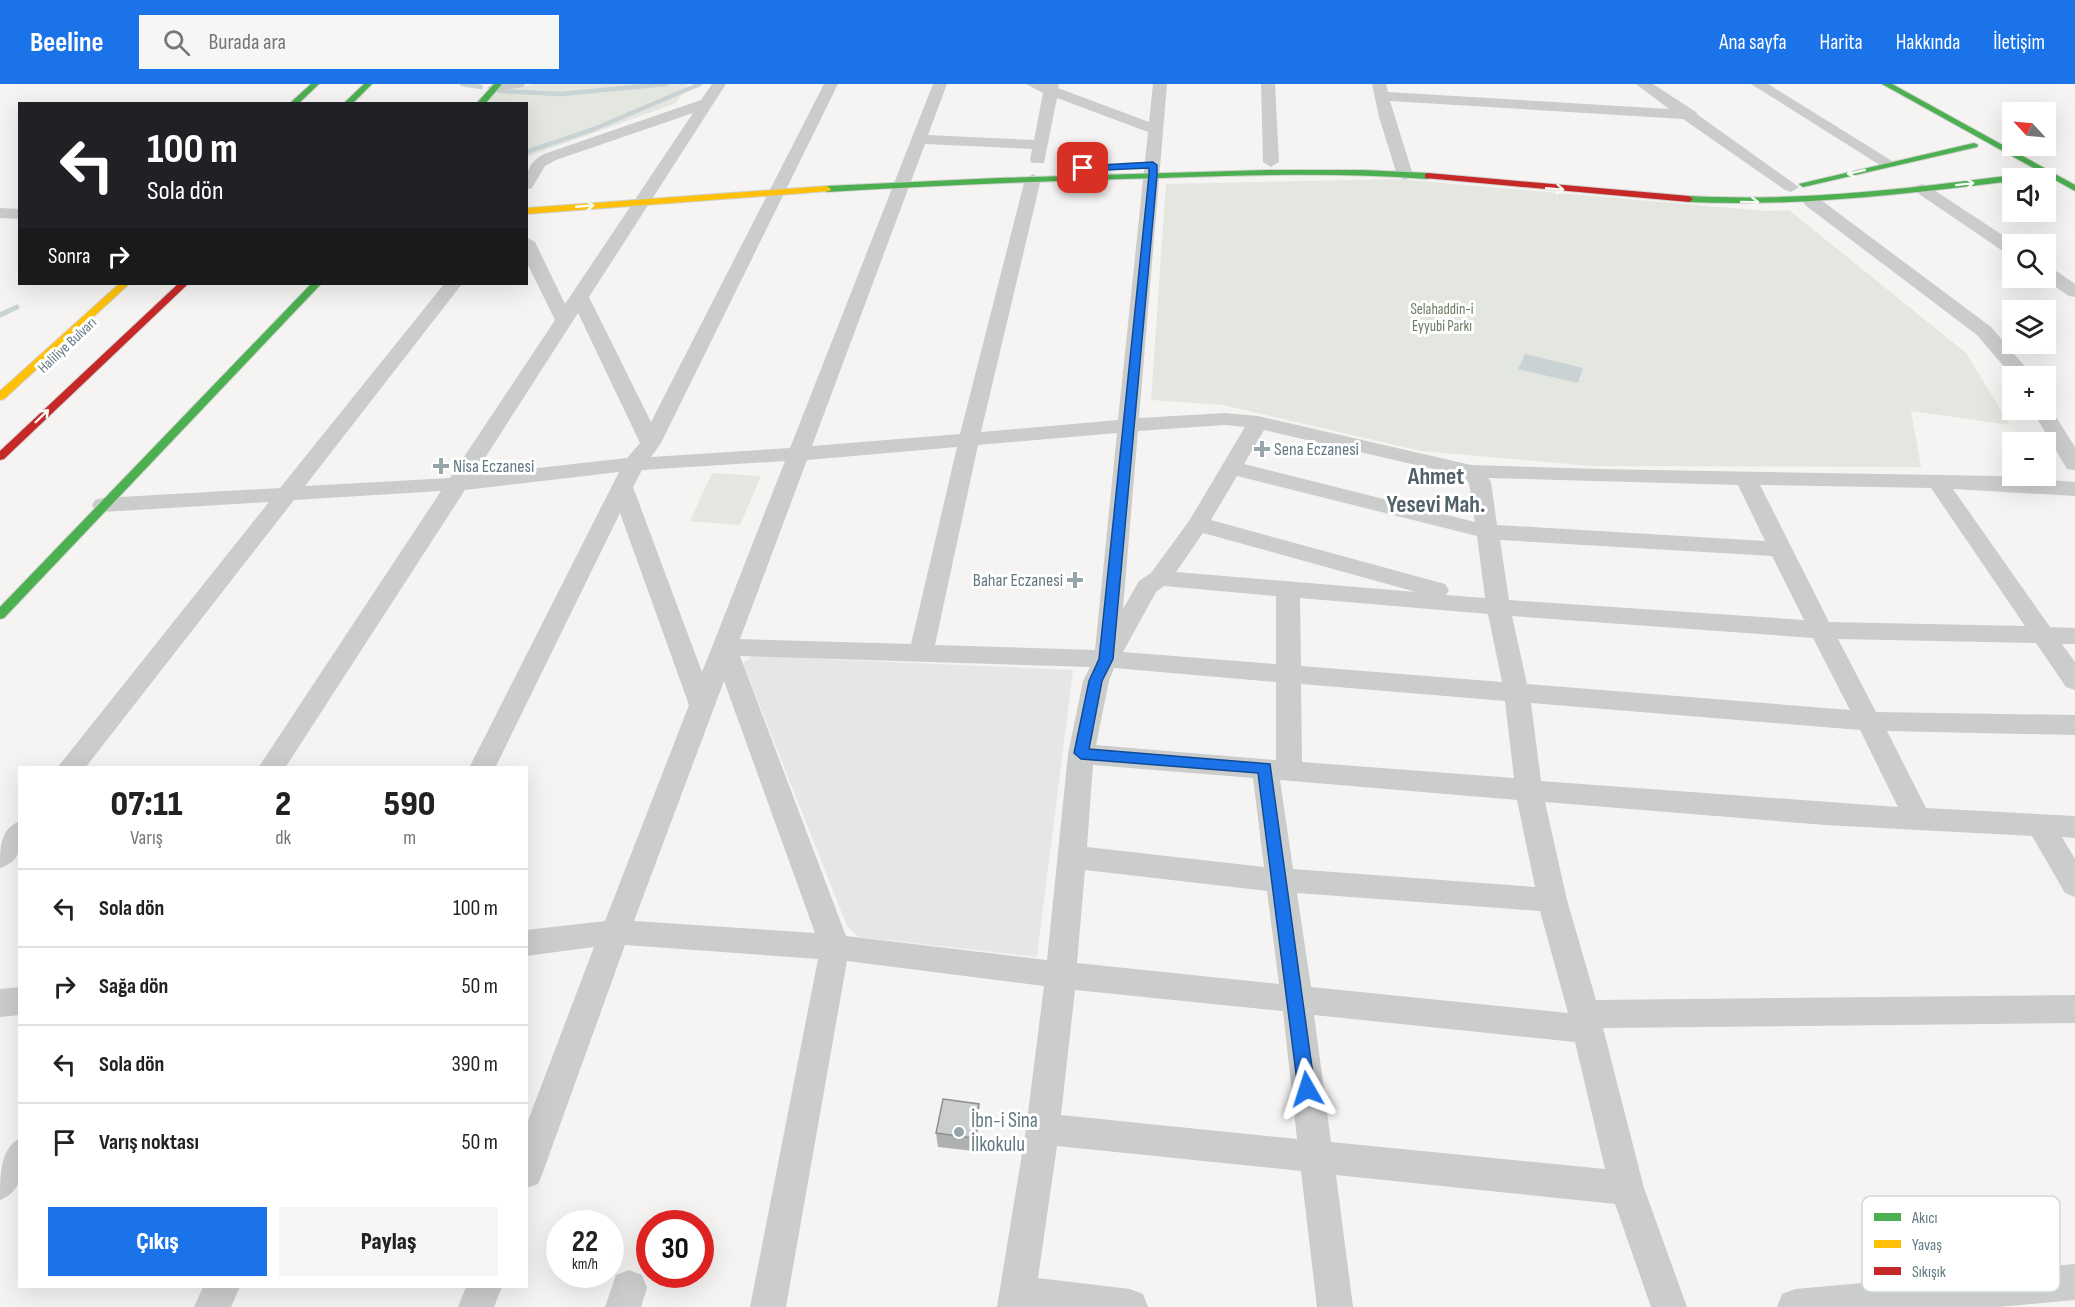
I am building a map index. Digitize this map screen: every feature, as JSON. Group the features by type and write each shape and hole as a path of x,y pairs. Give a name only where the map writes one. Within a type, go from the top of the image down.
{"main road":[{"path":"295,102 315,84"},
{"path":"349,102 368,84"},
{"path":"1869,84 2015,168"},
{"path":"1886,84 2075,188"},
{"path":"482,102 496,86"},
{"path":"528,198 645,196 902,180 1153,170 1271,162 1676,188 1761,190 1791,187 1974,145"},
{"path":"1153,170 1403,169 1572,191 1750,202 1811,201 2002,180"},
{"path":"2056,191 2075,202"},
{"path":"528,211 645,196"},
{"path":"37,344 112,285"},
{"name":"Haliliye Bulvarı","path":"0,397 123,285"},
{"path":"83,376 167,285"},
{"path":"0,457 83,376 182,285"},
{"path":"0,615 102,505 315,285"}],"street":[{"path":"496,86 518,84"},
{"path":"272,766 719,84"},
{"path":"483,766 622,487 634,464 651,443 831,84"},
{"path":"528,1167 615,932 940,84"},
{"path":"1033,84 1051,87 1153,117"},
{"path":"1106,659 1153,170 1153,117 1160,84"},
{"path":"1268,84 1271,162"},
{"path":"1642,84 1691,115 1791,187"},
{"path":"1758,84 1889,164"},
{"path":"921,654 969,438 1035,174 1051,87"},
{"path":"1403,169 1380,90 1691,115"},
{"path":"528,180 538,163 549,157 706,103"},
{"path":"919,139 1041,145"},
{"path":"1922,189 2002,243"},
{"path":"1811,201 1984,331 2014,366"},
{"path":"0,213 18,213"},
{"path":"528,246 563,319"},
{"path":"2056,279 2075,292"},
{"path":"72,766 452,285"},
{"path":"579,295 651,443"},
{"path":"102,505 456,483 634,464 798,454 969,438 1225,419 1258,422 1470,471 1746,479 1797,478 1939,484 1999,483 2075,489"},
{"path":"2048,420 2075,464"},
{"path":"1130,1307 1015,1301 1043,1129 1061,975 1081,753 1096,681 1106,659 1147,586 1159,578 1198,524 1258,422"},
{"path":"1232,468 1488,532 1779,549"},
{"path":"1470,471 1480,482 1498,607 1516,694 1529,790 1552,900 1586,1022 1627,1188 1669,1307"},
{"path":"1746,479 1779,549 1870,721 1918,819"},
{"path":"1939,484 2075,681"},
{"path":"622,487 702,705"},
{"path":"1198,524 1498,607"},
{"path":"1159,578 1498,607 1821,630 2075,636"},
{"path":"1288,590 1288,674 1277,769 1278,880 1297,1000 1314,1156 1335,1307"},
{"path":"724,646 1106,659 1870,721 2075,725"},
{"path":"724,646 835,947 768,1307"},
{"path":"1081,753 1918,819 2075,827"},
{"path":"2040,825 2075,885"},
{"path":"0,857 18,834"},
{"path":"1070,857 1278,880 1552,900"},
{"path":"528,943 615,932 835,947 1061,975 1297,1000 1586,1022 2075,1009"},
{"path":"0,1003 18,1001"},
{"path":"1043,1129 1627,1188"},
{"path":"0,1184 18,1157"},
{"path":"2060,1283 2075,1282"},
{"path":"212,1307 222,1288"},
{"path":"476,1307 484,1288"},
{"path":"1795,1307 1963,1292"}],"shaded area":[{"path":"1525,354 1583,368 1578,383 1518,369"},
{"path":"753,656 1073,670 1037,957 859,937 847,926 743,663"}],"green space":[{"path":"535,84 688,84 676,103 528,157 528,102 485,102 496,91"},
{"name":"Selahaddin-i Eyyubi Parkı","path":"1397,179 1765,211 1789,210 1966,353 2002,412 2002,420 2007,420 2010,425 1911,411 1921,467 1591,466 1421,451 1223,405 1151,400 1166,184"},
{"path":"712,473 761,476 740,525 690,521"}],"building":[{"path":"943,1099 979,1104 973,1138 936,1133"}],"waterway":[{"path":"462,84 481,87"},
{"path":"499,91 561,94 666,84"},
{"path":"528,151 594,129 700,84"},
{"path":"0,315 17,307"}],"traffic: fast":[{"path":"295,102 315,84"},
{"path":"349,102 368,84"},
{"path":"482,102 498,84"},
{"path":"1886,84 2075,188"},
{"path":"1803,184 1974,145"},
{"path":"827,189 998,180 1267,172 1363,172 1428,176"},
{"path":"1689,199 1732,201 1817,199 1901,192 2002,179"},
{"path":"0,615 315,285"}],"traffic: slow":[{"path":"528,211 827,189"},
{"path":"0,397 123,285"}],"traffic: jam":[{"path":"1428,176 1689,199"},
{"path":"0,457 182,285"}],"place":[{"name":"Sena Eczanesi","path":"1262,449"},
{"name":"Nisa Eczanesi","path":"441,466"},
{"name":"Bahar Eczanesi","path":"1075,580"},
{"name":"İbn-i Sina İlkokulu","path":"959,1132"}],"district":[{"name":"Ahmet Yesevi Mah.","path":"1436,490"}],"route":[{"path":"1083,168 1153,165 1106,659 1096,681 1081,753 1264,768 1278,880 1297,1000 1307,1089"}]}
